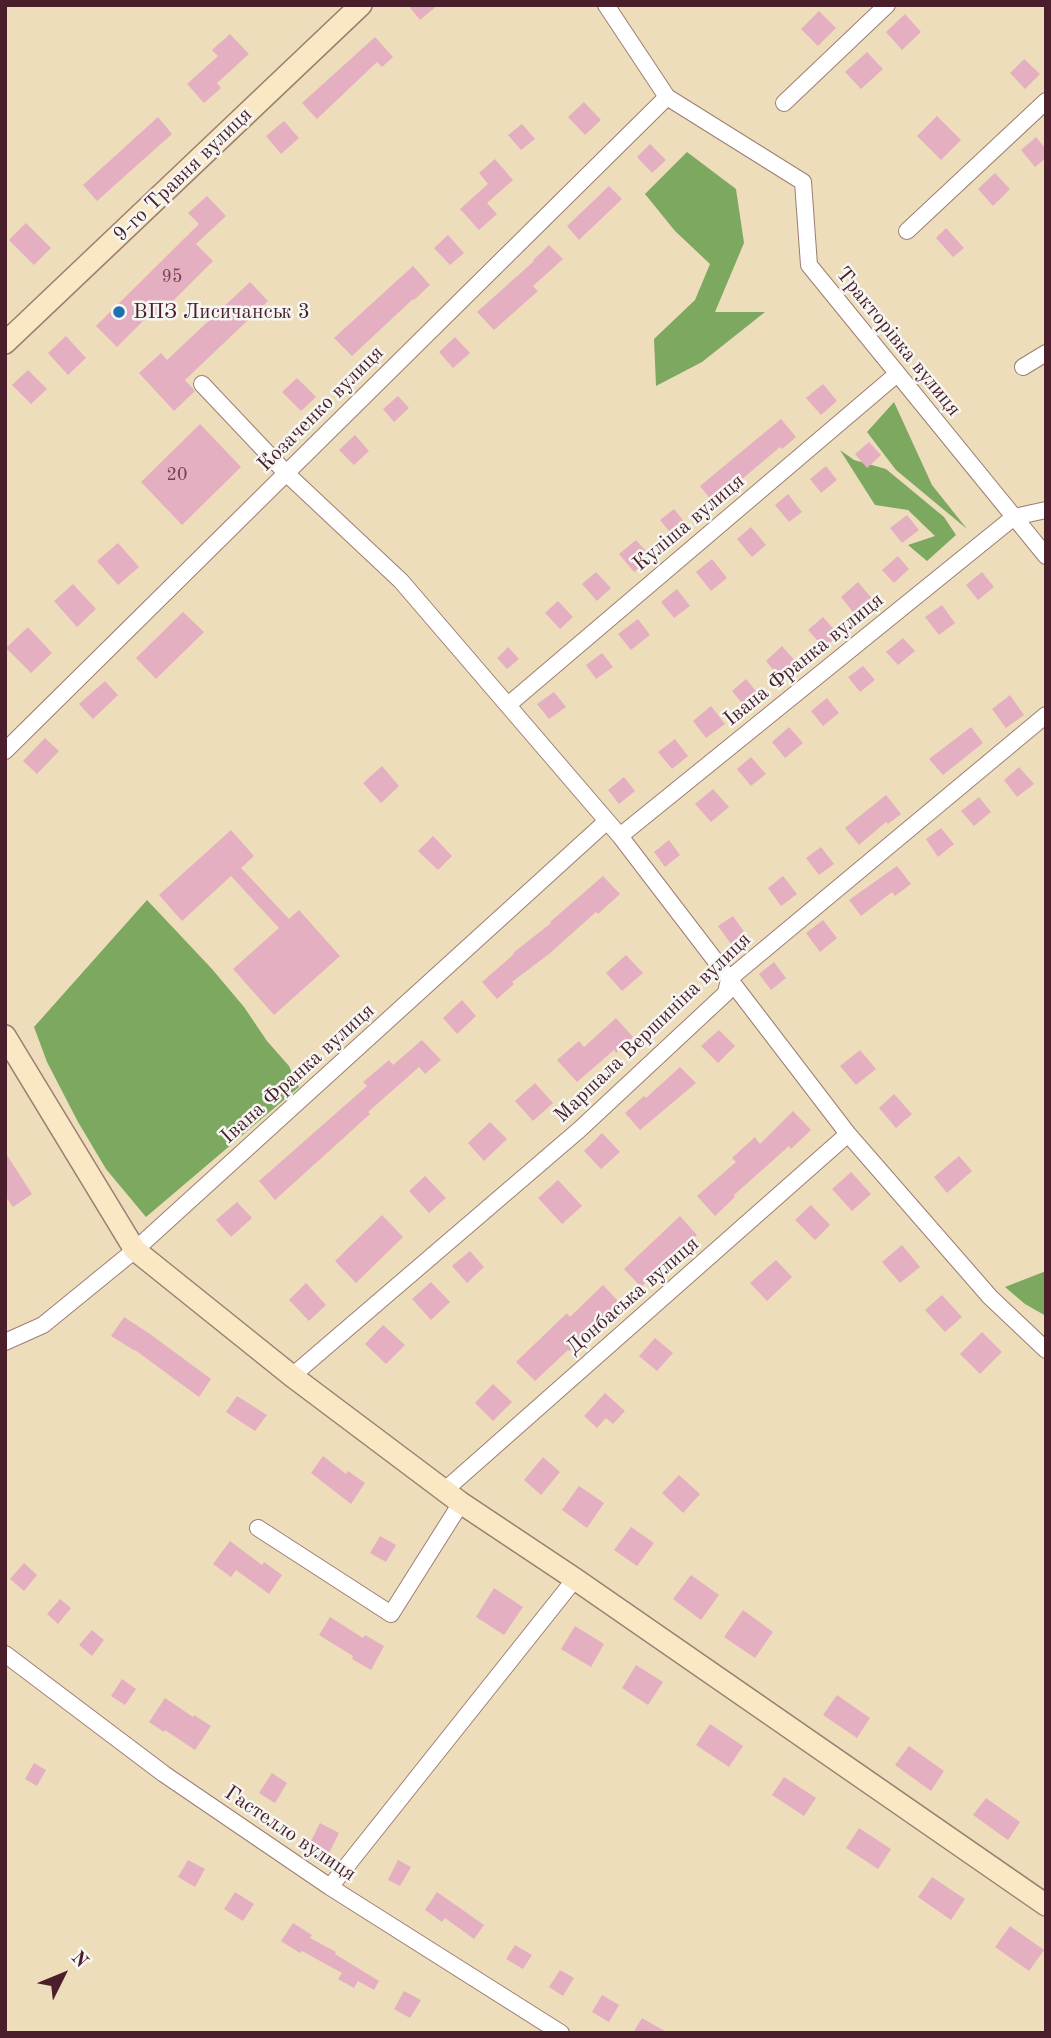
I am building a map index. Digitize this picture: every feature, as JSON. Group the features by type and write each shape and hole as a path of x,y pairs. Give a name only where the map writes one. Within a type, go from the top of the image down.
{"main road":[{"name":"9-го Травня вулиця","path":"5,343 361,5"},
{"path":"5,1036 135,1250 292,1376 453,1497 1046,1905"}],"street":[{"name":"Тракторівка вулиця","path":"606,5 667,97 803,182 809,265 1046,556"},
{"path":"784,103 887,5"},
{"name":"Козаченко вулиця","path":"5,751 667,97"},
{"path":"907,231 1046,101"},
{"path":"1023,368 1046,352"},
{"name":"Куліша вулиця","path":"508,705 897,374"},
{"path":"202,384 286,474 401,581 620,836 848,1134 990,1297 1046,1350"},
{"path":"1014,517 1046,510"},
{"name":"Івана Франка вулиця","path":"620,836 1014,517"},
{"name":"Маршала Вершиніна вулиця","path":"292,1376 579,1130 726,993 729,979 1046,715"},
{"name":"Івана Франка вулиця","path":"5,1342 44,1325 135,1250 607,821"},
{"name":"Донбаська вулиця","path":"258,1528 391,1614 453,1497 848,1134"},
{"path":"330,1887 575,1579"},
{"name":"Гастелло вулиця","path":"5,1654 164,1774 330,1887 561,2033"}],"green space":[{"path":"687,152 736,189 744,243 715,312 765,312 702,362 656,386 654,339 695,300 710,264 675,231 645,194"},
{"path":"894,402 932,485 967,529 896,470 867,432"},
{"path":"840,450 854,460 886,469 944,517 956,535 927,561 908,545 935,536 908,510 875,505"},
{"path":"147,900 244,1007 267,1041 289,1066 299,1087 146,1217 106,1169 78,1122 47,1062 34,1027"},
{"path":"1046,1271 1046,1316 1025,1304 1005,1287"}],"building":[{"path":"408,5 438,5 420,20"},
{"path":"819,11 836,28 818,46 801,29"},
{"path":"905,14 921,32 902,50 886,32"},
{"path":"230,34 249,54 217,83 221,88 204,103 187,84 218,56 212,50"},
{"path":"375,37 393,57 382,67 377,62 317,119 302,103"},
{"path":"867,52 883,69 861,89 845,72"},
{"path":"1024,59 1040,74 1025,89 1010,73"},
{"path":"584,102 601,120 585,135 568,117"},
{"path":"937,116 961,140 941,160 917,136"},
{"path":"158,117 172,134 97,201 83,185"},
{"path":"284,121 299,138 281,154 266,136"},
{"path":"522,124 535,139 521,150 508,135"},
{"path":"1036,137 1046,149 1046,158 1035,167 1021,150"},
{"path":"650,144 666,160 652,173 637,157"},
{"path":"495,159 513,180 487,203 497,214 479,230 460,209 488,184 479,173"},
{"path":"995,173 1010,189 993,206 978,189"},
{"path":"609,186 622,199 579,240 567,226"},
{"path":"207,196 226,216 196,244 213,261 156,318 151,313 117,347 96,326 199,224 188,213"},
{"path":"26,223 51,248 34,265 9,240"},
{"path":"946,228 964,248 953,257 936,238"},
{"path":"448,235 464,253 450,265 434,248"},
{"path":"549,245 563,259 533,286 538,291 494,330 477,312"},
{"path":"413,266 430,285 352,356 334,338"},
{"path":"250,282 268,301 185,380 195,391 174,411 139,373 161,353 167,360"},
{"path":"66,336 86,358 68,375 48,353"},
{"path":"455,337 470,353 453,368 439,352"},
{"path":"28,370 47,389 31,404 12,385"},
{"path":"297,378 316,397 301,411 282,392"},
{"path":"823,384 837,401 821,415 806,398"},
{"path":"398,396 409,408 394,422 383,409"},
{"path":"781,419 796,437 782,449 780,447 715,505 700,486"},
{"path":"200,424 241,467 182,525 141,482"},
{"path":"355,435 369,451 354,465 339,450"},
{"path":"869,442 881,455 867,468 855,454"},
{"path":"826,466 837,480 821,493 810,479"},
{"path":"788,494 802,512 789,522 775,505"},
{"path":"674,509 687,525 673,536 660,520"},
{"path":"907,515 919,530 902,543 890,528"},
{"path":"751,527 766,545 752,557 737,539"},
{"path":"636,540 652,558 634,572 619,554"},
{"path":"118,543 139,567 118,585 97,561"},
{"path":"898,556 909,569 894,583 882,570"},
{"path":"712,559 727,578 711,591 696,572"},
{"path":"596,572 611,588 597,601 582,584"},
{"path":"982,572 994,587 978,600 966,585"},
{"path":"858,582 875,602 857,617 841,597"},
{"path":"73,584 96,609 77,627 54,601"},
{"path":"677,589 690,606 674,618 661,602"},
{"path":"558,601 573,617 560,629 545,613"},
{"path":"942,605 955,623 939,635 925,617"},
{"path":"183,612 204,632 156,679 136,658"},
{"path":"823,617 839,635 824,648 808,630"},
{"path":"638,619 650,635 631,650 618,634"},
{"path":"28,627 52,653 31,673 6,648"},
{"path":"903,638 915,651 898,665 886,652"},
{"path":"782,646 797,663 780,678 766,661"},
{"path":"508,647 519,659 507,669 497,658"},
{"path":"602,653 613,667 596,679 586,665"},
{"path":"863,666 875,680 860,692 848,677"},
{"path":"746,679 760,696 746,708 732,691"},
{"path":"105,681 118,695 93,719 79,704"},
{"path":"554,692 566,707 549,719 537,704"},
{"path":"1010,695 1024,715 1006,728 992,709"},
{"path":"827,698 839,713 823,726 811,711"},
{"path":"711,706 725,724 706,738 693,721"},
{"path":"789,727 803,743 785,758 772,742"},
{"path":"971,727 983,743 943,775 929,759"},
{"path":"45,738 59,751 37,774 23,761"},
{"path":"675,739 688,756 672,769 658,752"},
{"path":"751,757 766,774 751,786 737,769"},
{"path":"382,766 399,786 381,803 363,783"},
{"path":"1019,767 1034,784 1017,797 1004,780"},
{"path":"624,777 635,791 619,804 608,790"},
{"path":"713,789 729,807 711,822 695,804"},
{"path":"886,795 901,814 888,824 886,822 859,845 845,828"},
{"path":"979,797 991,812 974,826 961,811"},
{"path":"941,828 954,844 938,857 926,839"},
{"path":"231,830 254,856 241,868 289,919 299,910 340,956 274,1015 233,969 279,928 231,876 182,921 159,895"},
{"path":"433,836 452,856 438,870 418,851"},
{"path":"669,840 680,855 665,867 654,852"},
{"path":"821,847 834,864 819,875 806,858"},
{"path":"897,866 911,884 895,896 892,892 861,916 849,900"},
{"path":"603,876 620,894 512,982 514,984 497,999 482,982"},
{"path":"783,876 797,894 781,906 768,888"},
{"path":"733,916 745,933 731,944 718,926"},
{"path":"823,920 837,938 820,952 806,933"},
{"path":"626,955 643,973 622,991 606,973"},
{"path":"774,962 786,978 771,990 759,974"},
{"path":"462,1000 476,1016 457,1034 443,1018"},
{"path":"616,1018 633,1037 577,1082 557,1060 579,1041 584,1047"},
{"path":"719,1030 735,1046 718,1063 701,1046"},
{"path":"422,1040 441,1060 425,1074 419,1067 275,1200 259,1181 367,1086 363,1082 389,1060 393,1065"},
{"path":"860,1050 876,1069 856,1085 840,1066"},
{"path":"680,1067 696,1083 640,1130 625,1113"},
{"path":"535,1083 553,1103 533,1121 515,1101"},
{"path":"894,1094 912,1114 896,1128 879,1108"},
{"path":"793,1111 811,1130 734,1195 715,1216 697,1196 736,1162 732,1158 755,1137 760,1144"},
{"path":"490,1122 507,1139 484,1161 468,1143"},
{"path":"602,1133 620,1152 601,1169 584,1151"},
{"path":"5,1152 32,1194 13,1207 5,1196"},
{"path":"959,1156 972,1171 947,1193 934,1177"},
{"path":"851,1172 871,1194 852,1211 832,1189"},
{"path":"425,1176 446,1198 429,1213 409,1191"},
{"path":"558,1180 582,1206 562,1224 538,1198"},
{"path":"237,1202 252,1218 231,1237 216,1220"},
{"path":"811,1205 830,1225 815,1240 795,1220"},
{"path":"382,1215 403,1237 356,1283 335,1261"},
{"path":"680,1216 697,1235 641,1287 624,1269"},
{"path":"902,1245 920,1267 900,1283 882,1262"},
{"path":"470,1251 484,1267 467,1283 452,1266"},
{"path":"776,1260 792,1277 767,1301 750,1283"},
{"path":"431,1282 450,1302 431,1320 412,1299"},
{"path":"306,1283 326,1305 309,1321 289,1300"},
{"path":"603,1285 621,1304 535,1381 516,1362 567,1313 570,1317"},
{"path":"942,1295 962,1317 945,1332 925,1310"},
{"path":"124,1317 211,1379 199,1397 135,1350 111,1336"},
{"path":"383,1325 405,1345 386,1364 365,1344"},
{"path":"982,1332 1002,1352 980,1374 960,1354"},
{"path":"655,1338 673,1353 657,1371 639,1356"},
{"path":"493,1384 512,1402 493,1421 475,1403"},
{"path":"605,1393 625,1411 613,1424 606,1418 597,1428 584,1416"},
{"path":"237,1396 267,1415 255,1431 226,1412"},
{"path":"323,1456 346,1474 348,1471 365,1483 351,1504 311,1473"},
{"path":"543,1457 560,1472 541,1495 524,1480"},
{"path":"679,1475 700,1494 683,1513 662,1493"},
{"path":"579,1486 604,1503 587,1528 562,1510"},
{"path":"631,1527 654,1543 637,1566 614,1550"},
{"path":"380,1536 396,1545 386,1562 370,1553"},
{"path":"230,1541 262,1565 264,1562 282,1575 269,1594 236,1570 231,1577 213,1564"},
{"path":"24,1563 37,1575 24,1591 10,1579"},
{"path":"691,1575 719,1595 701,1620 673,1599"},
{"path":"494,1588 523,1607 504,1635 476,1617"},
{"path":"60,1599 71,1608 58,1624 47,1614"},
{"path":"743,1610 773,1632 755,1658 724,1637"},
{"path":"330,1617 363,1638 365,1635 384,1646 371,1670 319,1635"},
{"path":"575,1626 604,1644 591,1667 561,1649"},
{"path":"92,1630 104,1640 92,1656 79,1645"},
{"path":"636,1665 663,1682 648,1705 622,1688"},
{"path":"122,1679 136,1689 125,1705 111,1696"},
{"path":"837,1695 870,1718 857,1738 823,1715"},
{"path":"165,1698 211,1726 195,1750 149,1722"},
{"path":"710,1724 743,1746 729,1767 696,1745"},
{"path":"909,1746 944,1771 931,1791 895,1765"},
{"path":"34,1763 46,1770 37,1786 25,1779"},
{"path":"272,1773 287,1783 275,1803 259,1793"},
{"path":"784,1777 816,1798 804,1816 772,1795"},
{"path":"986,1798 1020,1822 1008,1840 973,1815"},
{"path":"320,1823 339,1833 329,1853 310,1843"},
{"path":"859,1828 891,1849 878,1869 846,1848"},
{"path":"188,1860 205,1869 195,1887 178,1877"},
{"path":"398,1860 411,1867 400,1886 388,1880"},
{"path":"932,1877 965,1899 951,1920 918,1897"},
{"path":"235,1892 254,1904 243,1921 224,1909"},
{"path":"437,1892 484,1925 474,1939 445,1918 442,1922 425,1910"},
{"path":"293,1923 312,1935 310,1938 379,1981 374,1990 358,1981 354,1988 338,1979 342,1973 281,1941"},
{"path":"1010,1926 1044,1950 1029,1971 995,1947"},
{"path":"515,1945 532,1955 523,1969 506,1959"},
{"path":"560,1970 574,1978 563,1996 549,1987"},
{"path":"404,1991 421,2000 410,2018 394,2009"},
{"path":"602,1995 619,2005 609,2022 592,2012"},
{"path":"642,2018 668,2033 633,2033"}],"place":[{"name":"ВПЗ Лисичанськ 3","path":"119,312"}]}
